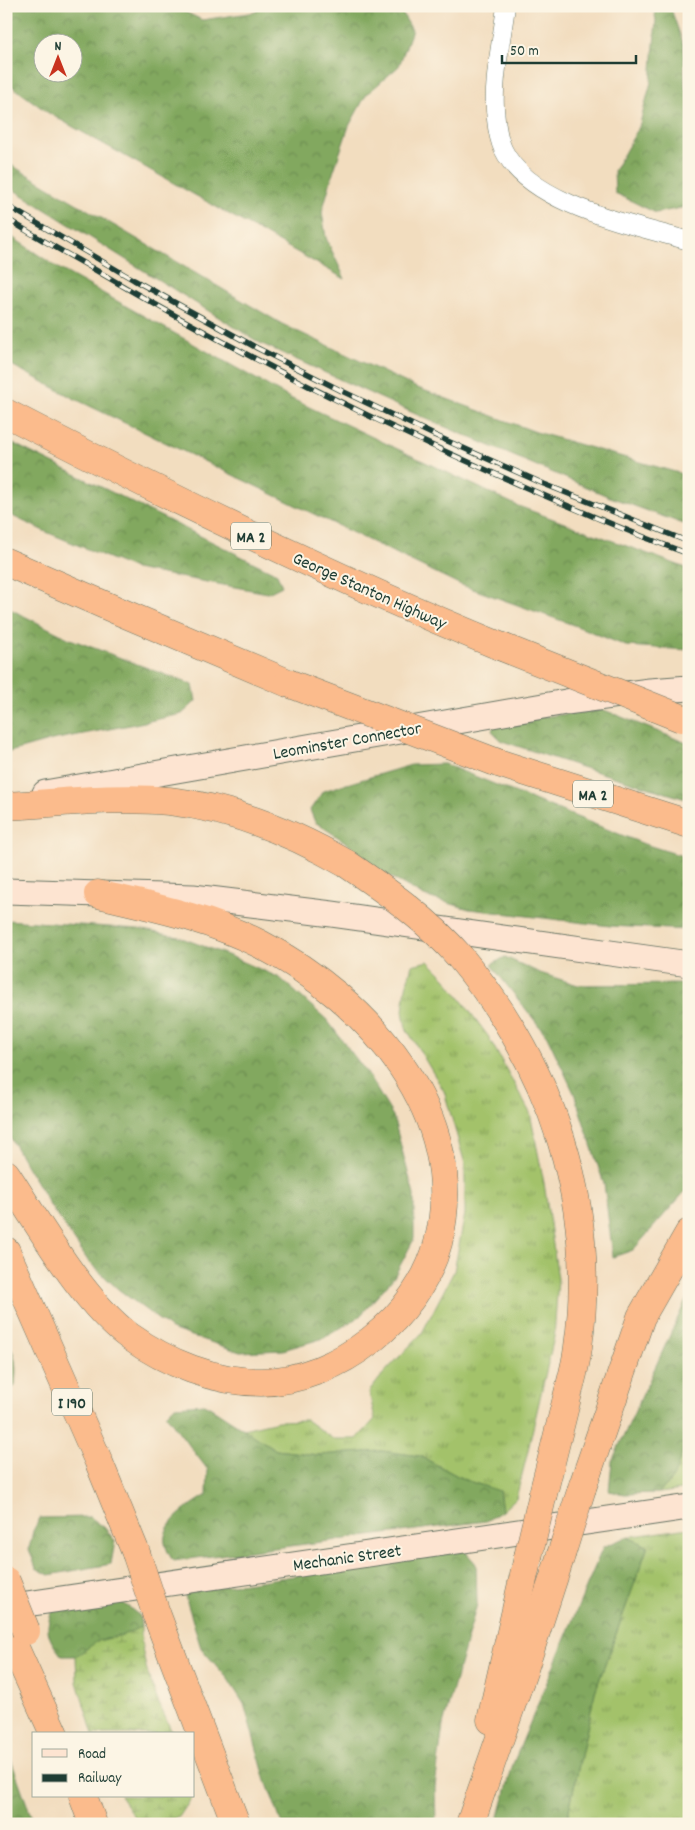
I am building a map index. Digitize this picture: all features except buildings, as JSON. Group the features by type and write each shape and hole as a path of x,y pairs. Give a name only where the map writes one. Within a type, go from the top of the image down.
{"highway":[{"name":"George Stanton Highway","path":"6,413 121,473 264,542 442,622 685,720"},
{"name":"MA 2","path":"6,562 288,683 498,763 689,824"},
{"path":"6,806 128,800 191,804 245,818 301,840 347,864 405,904 440,936 460,958 504,1016 536,1073 562,1138 575,1198 582,1263 580,1331 573,1372 528,1557 469,1824"},
{"path":"6,1174 63,1260 109,1319 130,1336 166,1358 194,1370 222,1377 262,1382 285,1379 308,1373 343,1358 377,1336 398,1315 422,1283 433,1258 441,1229 444,1199 442,1167 435,1132 428,1112 408,1074 365,1022 314,978 259,944 221,926 193,917 98,894"},
{"path":"469,1824 524,1669 582,1488 641,1317 689,1233"},
{"name":"I 190","path":"6,1251 98,1460 136,1553 156,1613 236,1824"},
{"path":"6,1581 14,1632 53,1732"},
{"path":"14,1632 60,1732"},
{"path":"83,1798 93,1824"}],"main road":[{"name":"Leominster Connector","path":"6,800 289,752 398,730 548,705 650,691 689,688"},
{"path":"6,891 193,897 332,914 689,964"},
{"name":"Mechanic Street","path":"6,1607 689,1508"}],"street":[{"path":"506,6 496,82 495,118 503,149 510,161 532,182 576,206 608,218 689,241"}],"green space":[{"path":"6,6 173,6 202,20 256,12 259,6 398,6 412,30 399,66 366,95 349,126 322,212 326,238 345,279 50,114 6,82"},
{"path":"653,6 670,6 684,46 685,89 689,91 689,202 686,207 656,213 615,193 614,171 639,127 651,82 656,20"},
{"path":"6,162 282,324 415,387 536,432 689,476 689,526 610,497 422,417 260,343 6,185"},
{"path":"6,233 58,268 290,398 518,506 689,569 689,650 626,646 459,584 73,398 6,362"},
{"path":"6,440 277,574 282,586 268,593 135,569 6,513"},
{"path":"6,607 70,639 193,685 196,701 182,714 52,740 6,753"},
{"path":"604,710 689,744 689,800 502,741 492,731 495,722"},
{"path":"444,764 644,844 689,858 689,930 610,926 469,909 424,896 382,872 344,841 315,822 310,810 323,791 411,765"},
{"path":"6,920 138,929 179,937 230,956 280,978 327,1020 367,1073 393,1116 414,1195 414,1239 394,1277 360,1316 324,1338 283,1350 240,1352 171,1329 118,1289 89,1262 50,1205 6,1131"},
{"path":"505,957 540,973 578,985 689,984 689,1187 633,1250 613,1257 604,1184 574,1093 547,1036 491,965"},
{"path":"428,961 445,978 488,1036 530,1113 544,1183 558,1279 554,1337 525,1463 516,1498 502,1511 499,1491 465,1480 420,1456 382,1451 318,1455 276,1450 243,1429 278,1421 306,1420 333,1439 357,1439 375,1419 369,1392 384,1373 422,1333 454,1271 465,1214 465,1164 444,1091 406,1028 403,1011 406,987 412,965"},
{"path":"689,1294 689,1435 673,1478 659,1493 625,1494 609,1491 612,1461"},
{"path":"6,1336 14,1355 16,1371 15,1386 6,1393"},
{"path":"205,1404 276,1450 318,1455 382,1451 420,1456 465,1480 499,1491 502,1511 486,1521 173,1561 167,1550 165,1535 179,1514 207,1495 208,1470 166,1415 175,1406"},
{"path":"689,1435 689,1489 659,1493 673,1478"},
{"path":"90,1517 104,1527 115,1541 111,1564 49,1575 36,1568 29,1549 33,1531 40,1518"},
{"path":"689,1528 689,1824 566,1824 595,1692 648,1546 627,1537"},
{"path":"627,1537 648,1546 595,1692 566,1824 497,1824 513,1764 603,1547"},
{"path":"465,1551 476,1564 477,1604 443,1725 435,1787 436,1824 282,1824 266,1781 244,1704 228,1679 201,1648 184,1592"},
{"path":"122,1602 140,1616 141,1627 123,1635 98,1641 76,1656 62,1656 51,1640 48,1629 48,1623 53,1610"},
{"path":"141,1627 141,1641 146,1669 172,1732 92,1732 77,1682 76,1656 98,1641 123,1635"},
{"path":"6,1746 34,1824 6,1824"},
{"path":"121,1798 192,1798 179,1817 160,1824 151,1824 135,1818"}],"railway":[{"path":"6,205 134,280 257,348 344,392 544,484 689,542"},
{"path":"6,218 190,324 288,376 389,426 540,494 689,554"}]}
